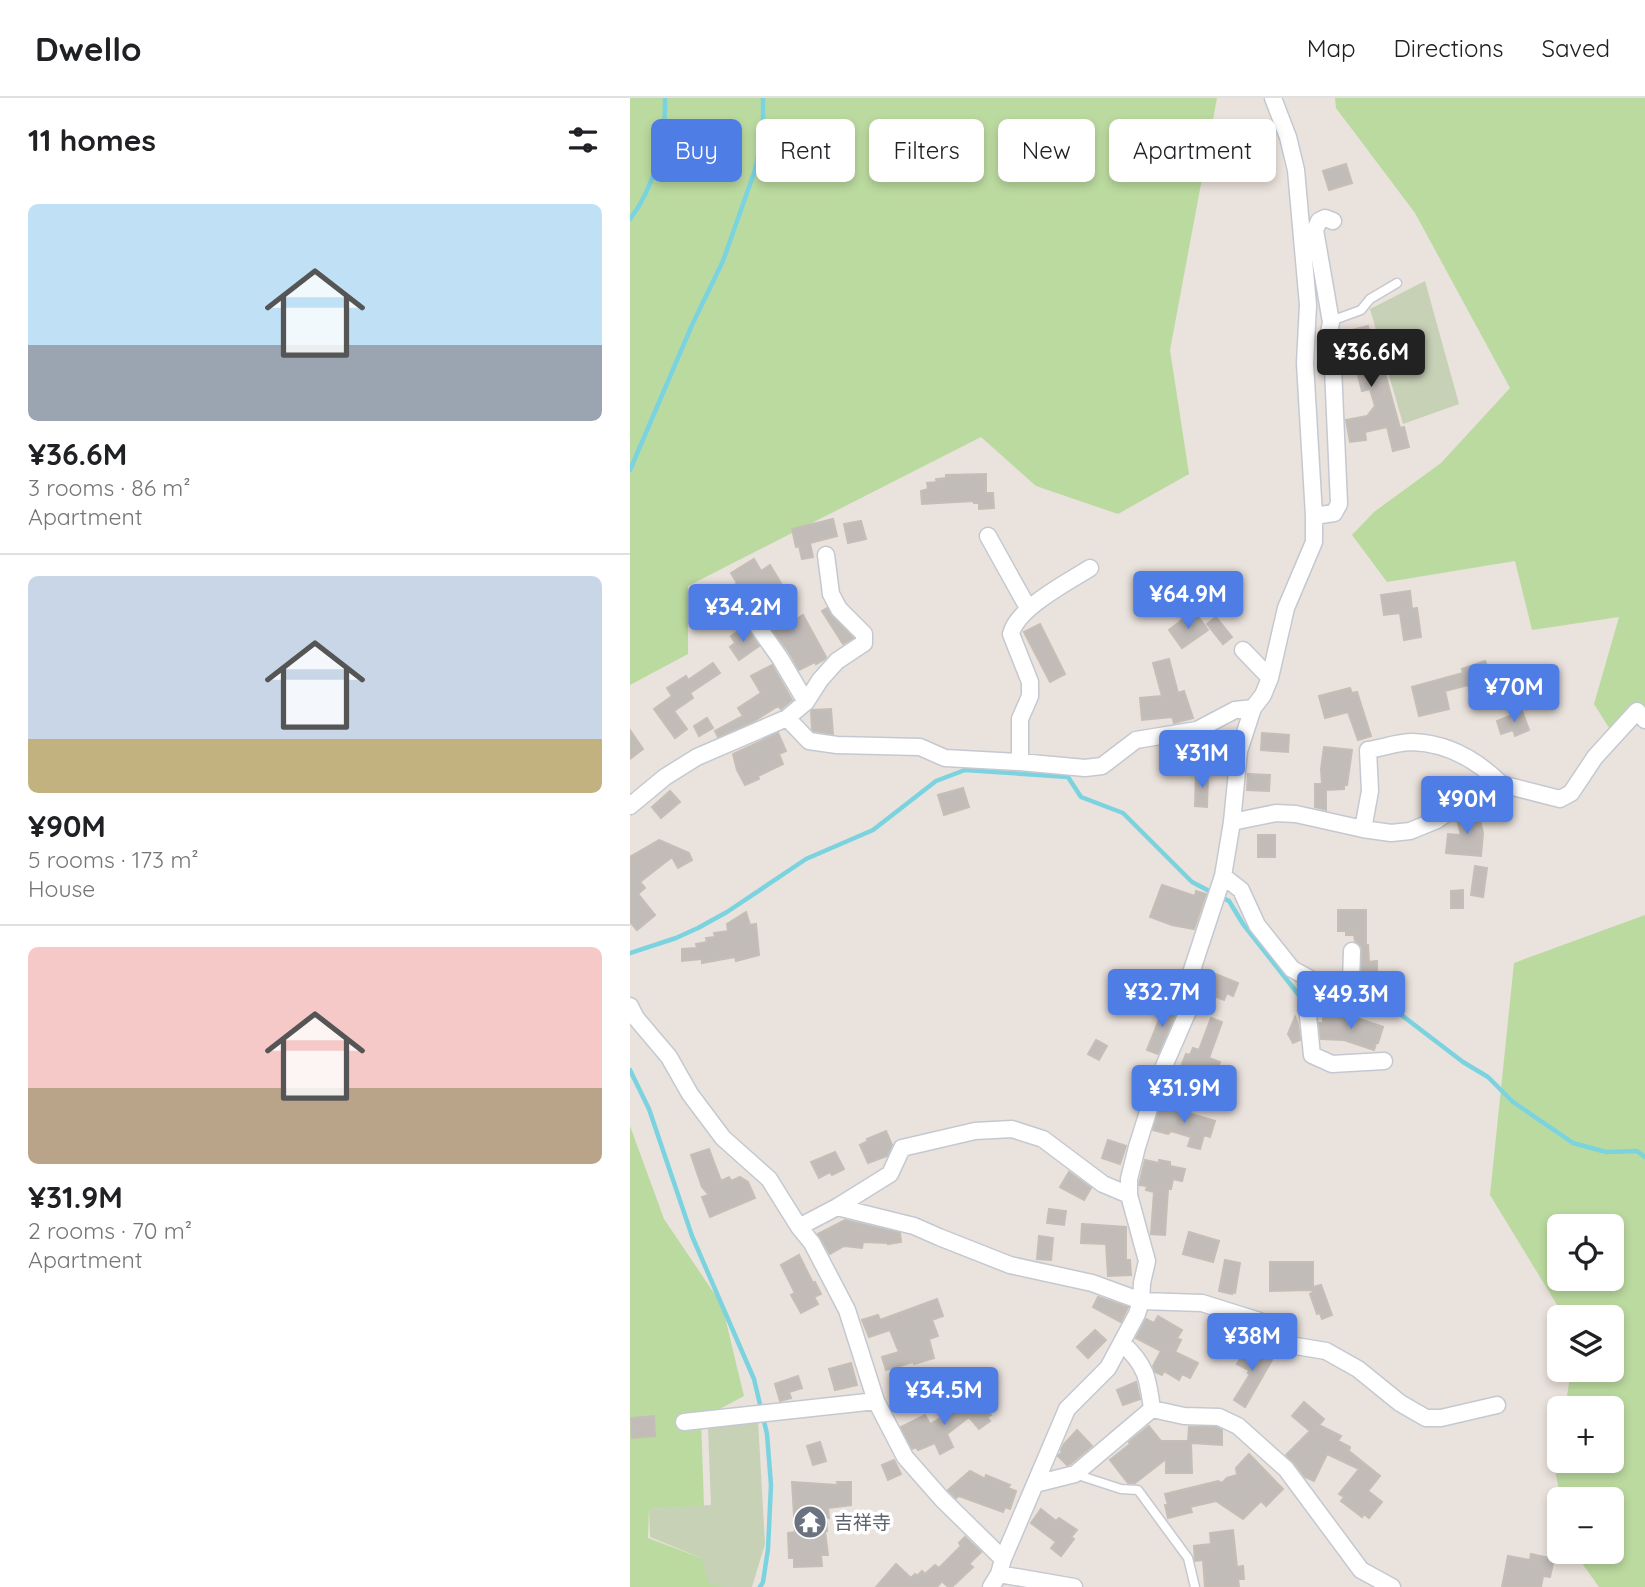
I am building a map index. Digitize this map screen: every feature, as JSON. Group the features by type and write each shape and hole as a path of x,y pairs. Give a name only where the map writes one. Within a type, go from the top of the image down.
{"street":[{"path":"998,1573 1067,1409 1108,1368 1137,1314 1141,1301 1147,1261 1129,1195 1129,1179 1158,1080 1188,1011 1190,976 1223,876 1233,822 1239,751 1254,708 1270,678 1286,608 1314,542 1305,363 1308,305 1296,170 1288,138 1273,98"},
{"path":"1314,516 1334,513 1339,504 1333,368 1328,338 1331,321 1315,230 1319,221 1325,218 1333,221"},
{"path":"988,536 1028,608"},
{"path":"630,806 665,777 697,757 787,718 806,702 820,680 837,661 864,643 864,634 839,609 831,594 826,555"},
{"path":"1020,762 1020,719 1030,696 1030,682 1011,634 1013,627 1028,608 1090,568"},
{"path":"754,621 806,702"},
{"path":"1243,650 1270,678"},
{"path":"787,718 809,741 837,745 920,747 945,758 1085,768 1102,765 1136,740 1197,730 1235,710 1254,708"},
{"path":"1233,822 1276,813 1296,814 1391,833 1410,831 1437,820 1488,785 1501,783 1560,799 1571,793 1595,757 1637,711 1645,720"},
{"path":"1363,829 1370,791 1368,750 1410,742 1442,747 1470,758 1501,783"},
{"path":"1223,876 1241,890 1257,925 1292,970 1318,982 1351,982 1352,951"},
{"path":"1310,978 1308,1016 1312,1055 1332,1064 1384,1060"},
{"path":"630,1006 636,1018 669,1057 690,1094 723,1138 769,1179 812,1243 847,1310 876,1401 905,1457 942,1499 998,1573 1074,1587"},
{"path":"799,1227 890,1174 902,1148 975,1130 1012,1129 1043,1139 1103,1184 1129,1195"},
{"path":"837,1207 904,1223 1010,1265 1092,1283 1141,1301 1202,1303 1269,1324 1290,1345 1326,1351 1358,1369 1400,1403 1426,1418 1441,1418 1497,1405"},
{"path":"1122,1343 1138,1357 1146,1375 1152,1409"},
{"path":"684,1422 876,1401"},
{"path":"1035,1484 1075,1474 1152,1409"},
{"path":"1152,1409 1184,1416 1219,1417 1238,1426 1286,1469 1361,1570 1392,1587"},
{"path":"1361,1570 1363,1587"}],"lane":[{"path":"1331,321 1360,310 1370,299 1397,283"},
{"path":"1075,1474 1121,1489 1138,1490 1188,1558 1195,1587"}],"green space":[{"path":"630,98 1217,98 1213,119 1109,119 1109,182 1201,182 1170,350 1189,474 1118,514 1036,486 981,437 688,586 688,654 630,685"},
{"path":"1335,98 1645,98 1645,722 1611,731 1594,704 1619,617 1532,630 1515,561 1387,582 1352,535 1374,512 1441,463 1510,388 1415,213 1336,108"},
{"path":"1425,281 1459,404 1403,424 1370,309"},
{"path":"1645,915 1645,1587 1599,1587 1583,1564 1624,1564 1624,1487 1558,1487 1556,1473 1624,1473 1624,1396 1567,1396 1569,1382 1624,1382 1624,1305 1557,1305 1549,1291 1624,1291 1624,1214 1547,1214 1547,1288 1490,1195 1514,963"},
{"path":"630,1126 664,1219 722,1305 744,1396 701,1419 704,1506 649,1509 648,1538 701,1558 730,1587 630,1587"},
{"path":"758,1420 765,1544 752,1587 722,1587 708,1583 701,1558 650,1537 649,1509 711,1505 708,1428"}],"building":[{"path":"1346,164 1352,183 1329,190 1323,171"},
{"path":"1368,326 1377,368 1383,366 1400,428 1404,427 1409,447 1393,451 1387,427 1365,432 1366,440 1350,442 1346,420 1367,416 1375,406 1370,389 1362,391 1356,368 1347,370 1339,338 1340,333"},
{"path":"986,474 986,493 993,493 994,508 979,509 979,503 974,501 922,504 921,491 928,489 927,483 937,482 936,479 946,478 946,475"},
{"path":"833,519 837,536 810,543 813,557 802,559 792,529"},
{"path":"861,521 866,539 848,543 844,524"},
{"path":"754,559 761,571 770,565 782,585 770,592 789,624 803,615 825,659 799,670 759,612 749,612 741,600 721,618 711,608 737,583 731,573"},
{"path":"1410,591 1412,609 1417,608 1421,637 1404,640 1400,613 1384,615 1381,595"},
{"path":"827,608 853,638 843,644 822,611"},
{"path":"1197,615 1208,630 1182,648 1169,630 1186,617 1189,621"},
{"path":"1216,617 1232,637 1223,644 1207,624"},
{"path":"1040,624 1065,674 1050,682 1024,632"},
{"path":"745,627 759,646 739,660 730,647 735,643 731,636"},
{"path":"1169,659 1178,693 1184,691 1193,718 1174,723 1172,717 1142,720 1140,698 1162,696 1153,663"},
{"path":"1485,661 1495,685 1471,694 1468,685 1445,691 1449,709 1419,716 1412,687 1463,673 1462,669"},
{"path":"713,663 720,673 690,693 693,698 674,711 687,729 675,738 654,709 672,696 667,688 686,676 688,680"},
{"path":"772,665 792,700 781,709 778,706 754,721 718,737 715,731 743,716 738,708 761,693 751,676"},
{"path":"1350,688 1352,693 1357,692 1371,736 1358,740 1348,712 1325,718 1319,696"},
{"path":"831,709 833,734 814,731 812,710"},
{"path":"1522,711 1529,730 1515,736 1513,730 1501,734 1497,721"},
{"path":"707,718 713,728 699,736 694,726"},
{"path":"630,730 643,749 630,759"},
{"path":"778,733 786,751 779,754 783,764 745,785 733,754"},
{"path":"1262,733 1289,735 1288,752 1261,750"},
{"path":"1200,742 1229,743 1227,766 1199,766"},
{"path":"1324,747 1352,750 1347,785 1344,785 1344,789 1326,790 1326,810 1315,807 1315,784 1322,784"},
{"path":"1196,773 1208,773 1207,807 1195,806"},
{"path":"1248,774 1270,775 1269,791 1247,790"},
{"path":"963,788 969,807 944,815 938,795"},
{"path":"670,791 680,802 661,818 652,807"},
{"path":"1477,808 1483,833 1481,856 1446,853 1448,834 1461,835 1457,819"},
{"path":"1258,835 1275,835 1275,857 1258,857"},
{"path":"659,840 689,853 692,860 678,868 672,857 640,882 645,888 638,894 655,915 637,930 630,922 630,857"},
{"path":"1475,866 1487,868 1483,897 1471,895"},
{"path":"1162,885 1195,896 1196,891 1206,894 1194,929 1150,917"},
{"path":"1463,890 1463,908 1451,908 1451,891"},
{"path":"1338,910 1366,910 1366,945 1369,962 1377,961 1377,981 1362,982 1362,947 1355,941 1354,935 1338,931"},
{"path":"746,912 750,925 756,924 759,955 736,961 735,957 702,963 702,959 682,961 682,949 697,948 696,944 707,942 706,938 715,937 714,933 728,931 727,924"},
{"path":"1213,973 1238,983 1233,996 1227,993 1224,1000 1207,993 1204,998 1199,996 1201,977 1210,980"},
{"path":"1165,1005 1177,1010 1158,1054 1147,1050"},
{"path":"1295,1017 1300,1040 1293,1043 1288,1034"},
{"path":"1323,1017 1360,1019 1383,1027 1378,1043 1374,1050 1344,1040 1321,1039 1319,1023 1323,1023"},
{"path":"1211,1018 1222,1022 1209,1058 1220,1062 1216,1073 1232,1073 1232,1110 1218,1110 1218,1089 1194,1080 1196,1075 1180,1069 1186,1054 1190,1055 1193,1048 1199,1050"},
{"path":"1096,1040 1107,1046 1099,1060 1088,1054"},
{"path":"1161,1105 1215,1121 1210,1137 1204,1135 1200,1149 1188,1146 1191,1137 1171,1131 1168,1134 1153,1130"},
{"path":"886,1131 892,1145 887,1156 868,1163 860,1145"},
{"path":"1108,1140 1126,1146 1120,1164 1102,1158"},
{"path":"709,1149 721,1181 729,1177 731,1181 740,1177 748,1182 755,1198 710,1217 702,1197 709,1195 702,1187 691,1155"},
{"path":"835,1152 844,1169 819,1178 811,1162"},
{"path":"1145,1160 1170,1162 1170,1166 1185,1169 1182,1181 1173,1179 1171,1189 1168,1189 1165,1235 1151,1234 1154,1192 1146,1190 1147,1186 1139,1185"},
{"path":"1069,1172 1091,1188 1084,1200 1060,1187"},
{"path":"1049,1209 1066,1211 1064,1225 1047,1223"},
{"path":"845,1220 900,1233 901,1242 863,1242 862,1248 844,1246 830,1254 818,1234"},
{"path":"1082,1224 1126,1227 1126,1260 1130,1260 1131,1275 1108,1276 1106,1244 1081,1243"},
{"path":"1189,1232 1219,1241 1213,1262 1183,1254"},
{"path":"1039,1236 1053,1238 1051,1260 1037,1259"},
{"path":"799,1255 821,1294 814,1297 818,1304 801,1313 791,1295 795,1293 781,1265"},
{"path":"1225,1260 1240,1263 1235,1293 1232,1294 1219,1291"},
{"path":"1270,1262 1313,1262 1313,1287 1321,1285 1332,1315 1322,1319 1320,1313 1317,1314 1310,1294 1312,1290 1270,1291"},
{"path":"1098,1297 1128,1307 1121,1322 1093,1307"},
{"path":"937,1299 943,1316 932,1320 938,1336 929,1339 934,1358 886,1370 882,1357 899,1352 890,1330 869,1337 862,1320 878,1315 880,1320"},
{"path":"1158,1316 1182,1330 1177,1338 1181,1340 1175,1352 1198,1363 1190,1378 1182,1374 1179,1380 1164,1371 1162,1375 1155,1372 1153,1366 1161,1351 1136,1338 1146,1319 1154,1323"},
{"path":"1095,1330 1106,1340 1088,1358 1077,1347"},
{"path":"1247,1346 1272,1360 1245,1407 1234,1400 1250,1374 1249,1370 1237,1364"},
{"path":"851,1363 857,1385 835,1390 829,1369"},
{"path":"798,1376 802,1388 789,1392 791,1398 780,1401 775,1384"},
{"path":"1136,1382 1140,1399 1123,1405 1117,1390"},
{"path":"974,1397 991,1415 987,1417 990,1421 979,1429 969,1417 947,1434 953,1447 940,1454 935,1443 918,1450 916,1447 912,1449 901,1427 925,1415 930,1424 939,1419 940,1422"},
{"path":"1304,1402 1324,1419 1319,1425 1341,1436 1338,1441 1350,1447 1349,1451 1380,1476 1368,1491 1382,1502 1369,1518 1364,1514 1362,1517 1341,1501 1344,1497 1339,1494 1359,1469 1327,1454 1314,1481 1305,1477 1286,1455 1310,1431 1292,1416"},
{"path":"654,1416 655,1436 632,1438 631,1418"},
{"path":"1149,1426 1161,1441 1188,1441 1189,1427 1216,1427 1222,1430 1222,1445 1191,1443 1192,1473 1166,1473 1166,1459 1135,1483 1128,1483 1110,1460"},
{"path":"1077,1430 1092,1446 1067,1465 1058,1456 1064,1444"},
{"path":"820,1442 826,1461 813,1465 807,1446"},
{"path":"1249,1454 1283,1489 1266,1506 1261,1501 1243,1519 1216,1501 1190,1507 1192,1512 1168,1518 1165,1494 1218,1481 1222,1483 1237,1475 1236,1468"},
{"path":"894,1460 901,1474 888,1480 882,1465"},
{"path":"970,1471 985,1479 986,1475 1010,1485 1008,1488 1016,1491 1010,1509 1005,1507 1003,1512 959,1496 956,1498 948,1490"},
{"name":"吉祥寺","path":"792,1482 838,1485 837,1482 851,1482 851,1505 828,1508 829,1518 826,1517 825,1531 828,1555 821,1555 822,1566 794,1567 794,1558 789,1558 788,1533 795,1532"},
{"path":"1041,1509 1056,1521 1059,1518 1077,1530 1071,1537 1074,1539 1061,1556 1051,1548 1056,1542 1031,1523"},
{"path":"1233,1530 1237,1567 1243,1566 1244,1579 1238,1579 1239,1587 1205,1587 1203,1560 1195,1561 1194,1546 1211,1544 1210,1533"},
{"path":"965,1537 981,1552 969,1564 973,1567 952,1587 942,1581 937,1587 876,1587 896,1564 911,1578 922,1571 925,1574 935,1565 939,1568 961,1546 959,1543"},
{"path":"1531,1554 1547,1557 1547,1564 1553,1564 1550,1577 1543,1576 1541,1587 1502,1587 1508,1556 1530,1560"}],"waterway":[{"path":"630,219 646,192 657,162 665,98"},
{"path":"630,470 692,325 723,261 755,170 763,133 763,98"},
{"path":"630,953 698,928 727,912 806,859 873,830 936,781 965,770 1068,777 1081,797 1123,813 1192,882 1213,893"},
{"path":"1221,897 1229,901 1243,924 1298,994"},
{"path":"1315,997 1348,1004 1387,1004 1463,1062 1488,1077 1513,1102 1573,1143 1606,1152 1637,1151 1645,1157"},
{"path":"630,1070 649,1109 692,1236 754,1379 767,1434 771,1485 768,1549 760,1587"}],"place":[{"name":"吉祥寺","path":"810,1522"}]}
